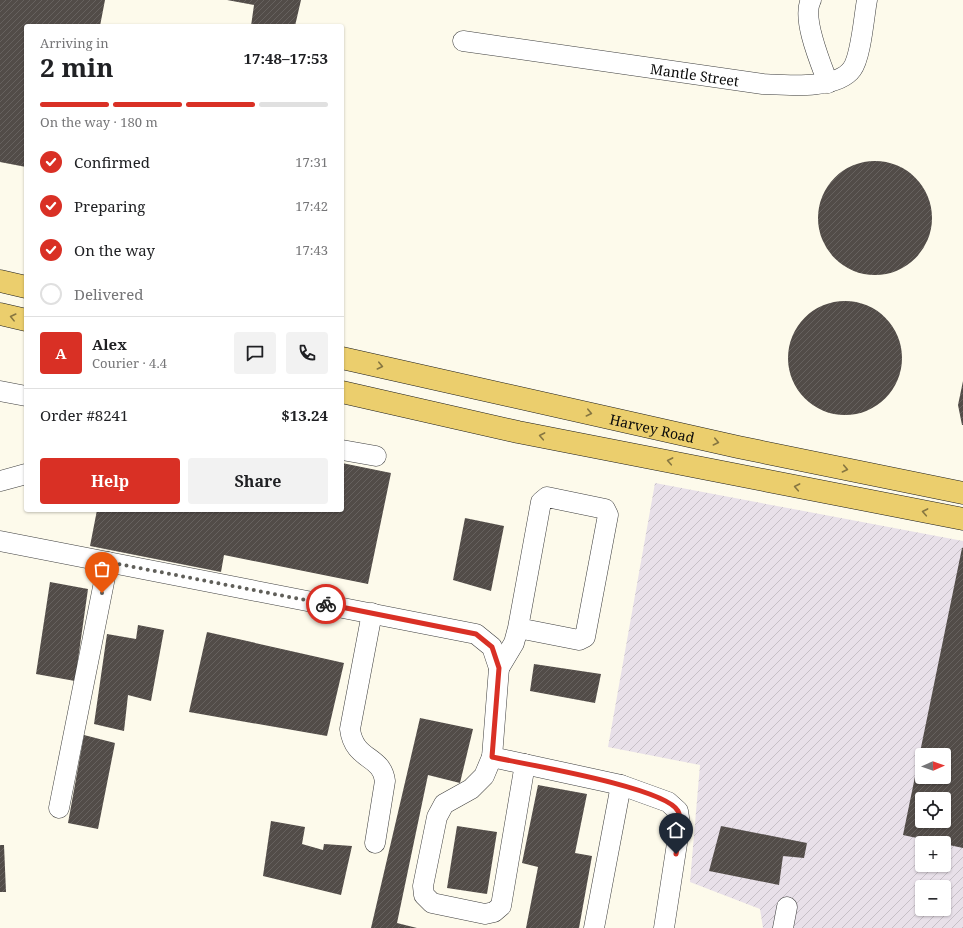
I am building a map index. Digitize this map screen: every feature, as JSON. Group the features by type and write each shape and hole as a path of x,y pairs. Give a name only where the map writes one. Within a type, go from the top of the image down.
{"main road":[{"path":"0,281 24,287"},
{"path":"0,314 24,320"},
{"name":"Harvey Road","path":"344,358 738,447 963,494"},
{"name":"Harvey Road","path":"344,392 518,432 963,519"},
{"path":"518,432 524,399"}],"lane":[{"path":"811,0 808,5 811,37 828,83"},
{"name":"Mantle Street","path":"463,41 763,84 793,85 828,83 843,78 852,69 858,54 867,0"},
{"path":"0,391 24,396"},
{"path":"344,450 376,456"},
{"path":"0,481 24,475"},
{"path":"499,668 514,643 518,628 544,498 547,497 605,510 608,515 585,637 579,640 518,628"},
{"path":"0,541 476,634 492,647 499,668 492,757 484,776 471,789 444,804 437,817 423,886 424,895 432,903 485,914 494,912 501,906 525,764"},
{"path":"59,808 108,562"},
{"path":"372,613 350,729 352,740 357,749 379,766 384,773 385,781 375,843"},
{"path":"492,757 621,785 668,802 678,811 680,824 664,928"},
{"path":"594,928 621,785"},
{"path":"783,928 787,907"}],"shaded area":[{"path":"655,483 963,541 963,928 763,928 760,909 690,882 700,765 608,747"}],"building":[{"path":"0,0 105,0 100,24 24,24 24,167 0,162"},
{"path":"227,0 301,0 295,24 251,24 254,5"},
{"path":"875,161 897,165 916,177 928,196 932,218 928,240 916,259 897,271 875,275 853,271 834,259 822,240 818,218 822,196 834,177 853,165"},
{"path":"845,301 867,305 886,317 898,336 902,358 898,380 886,399 867,411 845,415 823,411 804,399 792,380 788,358 792,336 804,317 823,305"},
{"path":"963,381 963,425 962,425 958,405"},
{"path":"344,463 391,473 368,584 224,555 221,572 90,546 97,512 344,512"},
{"path":"465,518 504,526 491,591 453,580"},
{"path":"963,548 963,848 951,845 951,836 915,836 915,838 903,835 915,777 915,784 951,784 951,748 921,748"},
{"path":"50,582 88,589 75,681 36,674"},
{"path":"138,625 164,630 151,701 128,695 124,731 94,724 107,634 136,639"},
{"path":"207,632 344,663 327,736 189,712"},
{"path":"534,664 601,674 595,703 530,691"},
{"path":"420,718 473,729 460,783 428,775 397,923 417,928 371,928"},
{"path":"84,735 115,743 98,829 68,823"},
{"path":"538,785 587,794 575,853 592,856 579,928 526,928 538,867 522,863"},
{"path":"271,821 305,827 302,844 323,850 324,844 352,846 341,895 263,876"},
{"path":"457,826 497,832 487,894 447,888"},
{"path":"721,826 807,843 804,858 783,856 779,885 709,871"},
{"path":"0,845 4,845 6,892 0,892"}],"way so far":[{"path":"102,593 108,562 326,604"}],"route":[{"path":"326,604 476,634 492,647 499,668 492,757 621,785 668,802 678,811 680,824 676,854"}]}
